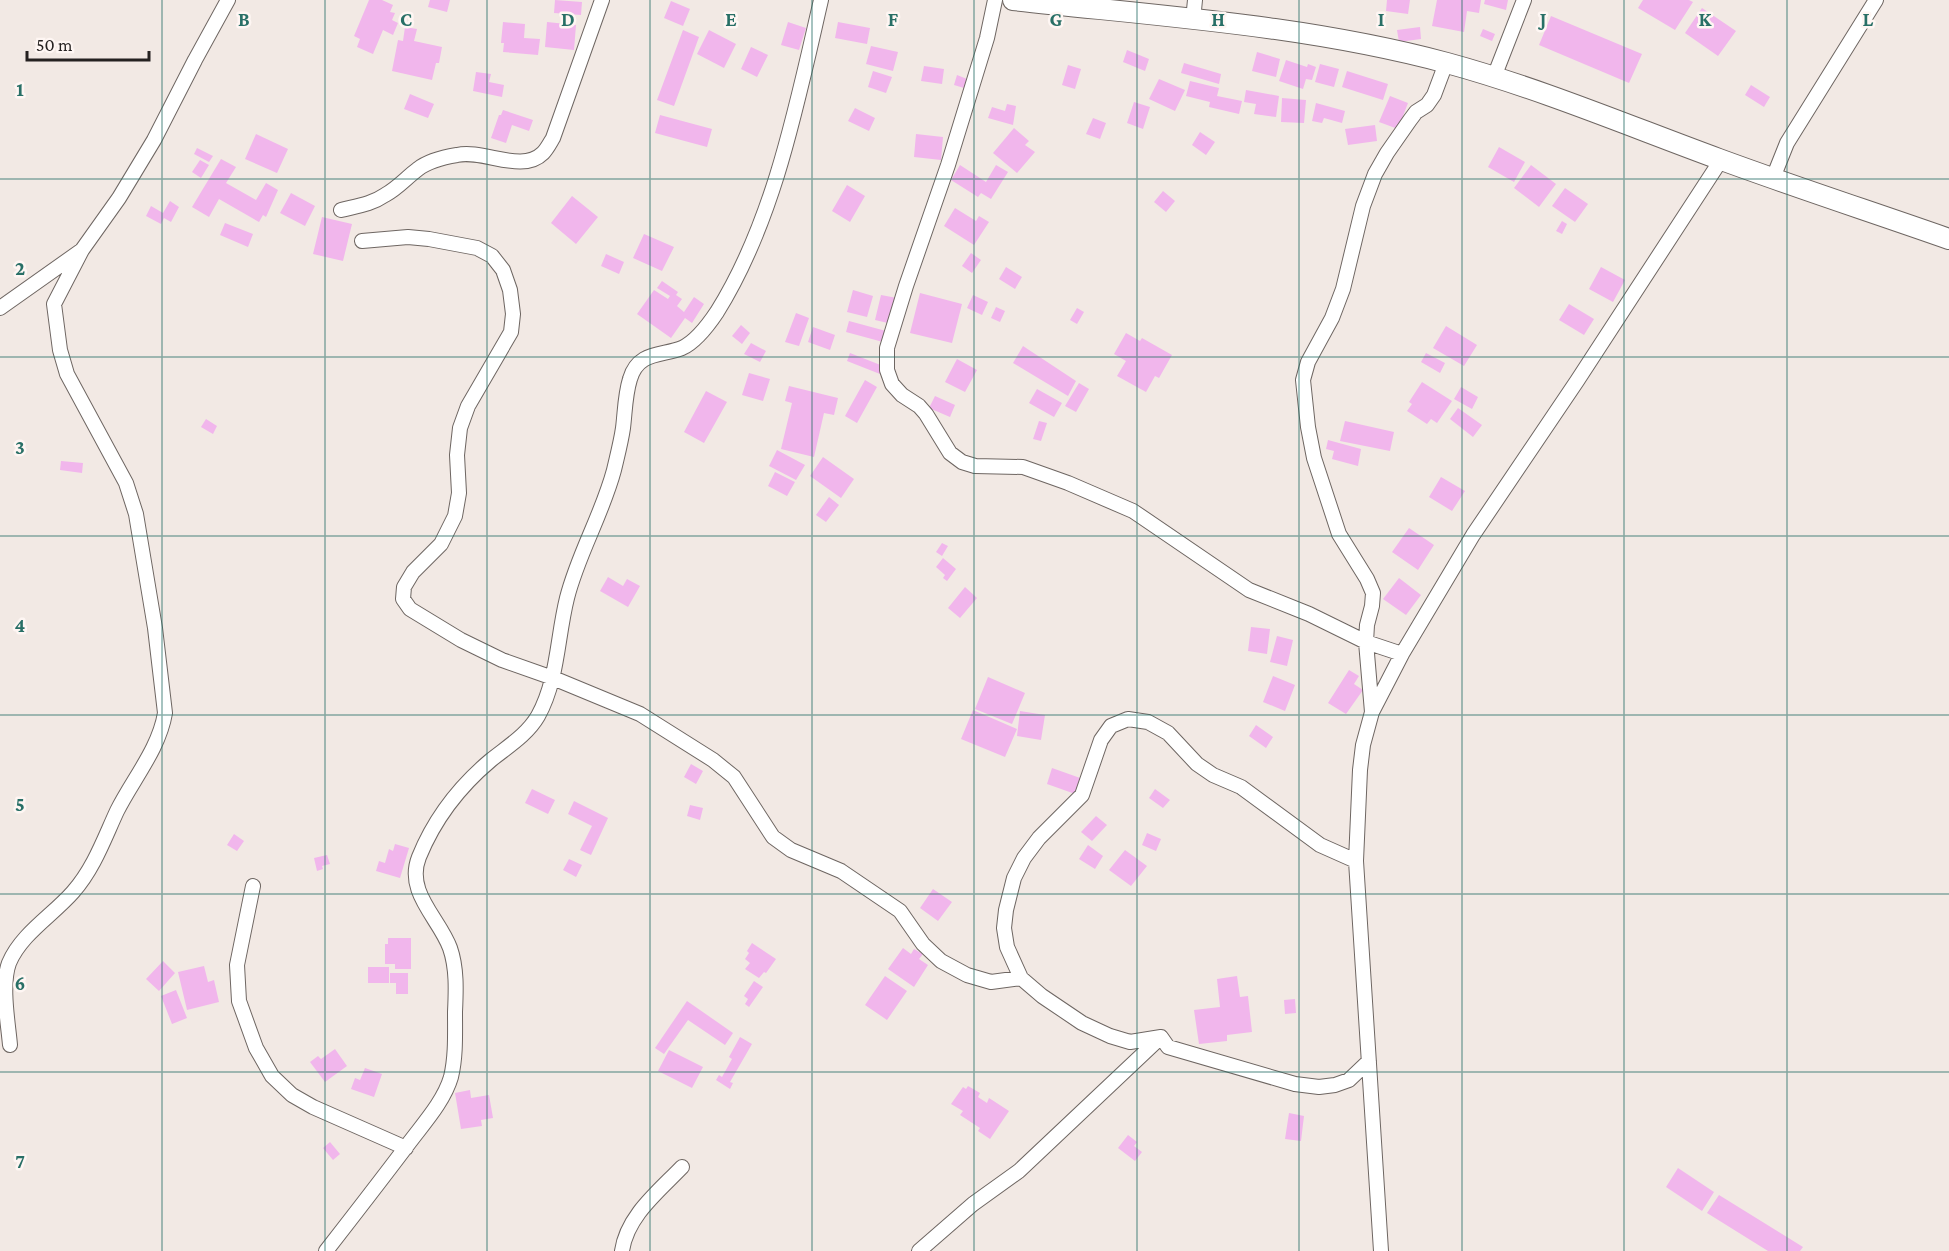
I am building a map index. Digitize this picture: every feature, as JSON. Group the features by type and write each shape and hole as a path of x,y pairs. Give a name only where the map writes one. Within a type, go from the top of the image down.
{"main road":[{"path":"1013,0 1278,29 1352,41 1446,63 1494,77 1720,160 1949,239"}],"street":[{"path":"10,1046 6,989 9,964 23,942 74,891 100,853 117,812 155,745 163,727 165,713 155,628 136,514 126,483 67,374 60,350 54,304 82,250 119,198 154,140 228,0"},
{"path":"341,210 367,204 383,197 398,187 419,167 447,157 476,154 521,163 537,158 553,138 602,0"},
{"path":"326,1251 406,1148 441,1098 450,1080 455,1054 456,977 450,948 415,882 416,863 426,839 454,797 487,763 522,735 535,721 546,700 553,678 567,598 576,569 604,503 614,470 623,430 630,375 651,355 684,347 697,336 715,314 739,271 763,214 796,110 820,0"},
{"path":"995,0 987,38 948,165 887,348 887,370 892,384 919,406 950,453 962,462 975,466 1023,467 1068,483 1133,511 1249,590 1309,614 1366,642 1402,654"},
{"path":"1193,20 1195,0"},
{"path":"1494,77 1524,0"},
{"path":"1773,178 1787,143 1876,0"},
{"path":"1372,712 1366,642 1373,593 1339,534 1314,458 1303,380 1308,362 1332,318 1343,289 1363,206 1375,174 1386,153 1410,120 1416,112 1427,105 1434,95 1446,63"},
{"path":"1381,1251 1356,861 1359,770 1372,712 1402,654 1473,535 1577,381 1720,160"},
{"path":"362,241 408,237 477,248 492,256 503,270 510,290 513,314 512,332 468,406 460,428 459,493 455,516 441,544 413,572 404,587 403,599 410,609 461,640 502,660 553,678 640,714 713,760 734,777 773,837 791,850 841,871 900,911 923,944 941,961 966,975 991,982 1021,978"},
{"path":"0,308 82,250"},
{"path":"1161,1037 1130,1042 1082,1023 1042,996 1021,978 1007,947 1004,928 1014,878 1024,858 1039,838 1082,795 1101,740 1111,726 1128,719 1148,722 1168,733 1197,764 1213,775 1241,787 1320,845 1356,861"},
{"path":"253,886 237,965 239,1001 256,1048 272,1076 292,1095 313,1107 406,1148"},
{"path":"1161,1037 1168,1047 1295,1084 1319,1088 1349,1080 1369,1061"},
{"path":"919,1251 973,1204 1019,1171 1161,1037"},
{"path":"622,1251 623,1239 636,1215 682,1167"}],"building":[{"path":"369,0 382,0 393,5 390,12 395,13 392,20 398,23 393,35 383,30 373,54 357,47 360,39 354,36"},
{"path":"430,0 450,0 447,12 428,7"},
{"path":"555,0 582,2 581,15 554,13"},
{"path":"1387,0 1410,0 1408,14 1386,11"},
{"path":"1437,0 1481,0 1479,13 1467,11 1464,32 1432,26"},
{"path":"1485,0 1508,0 1506,10 1484,4"},
{"path":"1643,0 1689,0 1693,2 1675,30 1638,8"},
{"path":"671,1 690,9 683,26 664,18"},
{"path":"1702,8 1736,31 1718,56 1685,33"},
{"path":"1551,16 1642,54 1629,83 1539,45"},
{"path":"503,22 525,24 524,38 540,39 538,55 503,52 504,43 501,43"},
{"path":"547,22 576,25 574,50 545,47"},
{"path":"788,22 806,28 799,50 781,45"},
{"path":"838,22 870,28 867,44 835,38"},
{"path":"405,27 417,29 414,41 442,47 432,80 392,71 398,40 403,41"},
{"path":"1420,27 1421,39 1399,42 1397,30"},
{"path":"1483,29 1495,34 1492,41 1480,36"},
{"path":"683,30 699,37 674,106 657,100"},
{"path":"709,30 736,44 724,68 697,54"},
{"path":"871,46 898,52 893,71 866,64"},
{"path":"751,47 768,55 757,77 741,69"},
{"path":"1127,50 1149,59 1145,71 1123,62"},
{"path":"1257,52 1280,59 1276,77 1252,71"},
{"path":"1286,60 1307,67 1308,64 1316,67 1312,80 1306,79 1303,89 1279,81"},
{"path":"1184,63 1221,74 1219,84 1181,73"},
{"path":"1320,64 1339,69 1334,87 1315,82"},
{"path":"1068,65 1081,69 1075,89 1062,85"},
{"path":"924,66 944,69 942,84 921,81"},
{"path":"873,71 892,77 886,93 868,87"},
{"path":"1347,71 1388,84 1383,100 1342,87"},
{"path":"476,72 491,74 489,82 504,85 502,97 473,91"},
{"path":"957,75 967,79 964,88 954,85"},
{"path":"1159,79 1185,90 1175,111 1149,99"},
{"path":"1190,81 1219,88 1217,96 1242,101 1239,114 1209,107 1210,102 1186,96"},
{"path":"1751,85 1770,97 1764,107 1745,95"},
{"path":"1246,90 1279,96 1276,117 1254,114 1256,104 1244,102"},
{"path":"410,94 434,104 428,118 404,109"},
{"path":"1390,96 1408,103 1398,129 1379,122"},
{"path":"1282,98 1306,100 1304,123 1281,122"},
{"path":"1134,102 1150,107 1143,129 1127,123"},
{"path":"1316,103 1345,111 1342,123 1324,118 1322,123 1312,121"},
{"path":"1007,104 1016,106 1013,125 988,118 992,107 1005,111"},
{"path":"855,108 875,118 869,131 848,121"},
{"path":"503,110 533,120 529,131 512,125 506,143 491,138"},
{"path":"660,115 712,129 707,147 655,133"},
{"path":"1093,118 1106,123 1100,139 1086,134"},
{"path":"1375,125 1377,141 1348,145 1345,129"},
{"path":"1014,128 1029,141 1025,145 1035,152 1017,173 993,153"},
{"path":"1200,132 1215,142 1206,155 1192,145"},
{"path":"256,134 288,149 277,173 245,159"},
{"path":"916,134 943,137 941,160 914,157"},
{"path":"1499,147 1525,162 1514,182 1488,167"},
{"path":"197,148 213,156 209,162 194,154"},
{"path":"221,159 236,167 226,183 256,200 266,183 278,190 266,217 263,215 259,222 219,199 209,217 192,207"},
{"path":"200,160 209,165 201,178 192,172"},
{"path":"960,165 986,182 996,165 1008,172 991,199 981,193 978,197 951,180"},
{"path":"1531,165 1556,184 1539,207 1514,188"},
{"path":"847,185 865,196 850,222 832,211"},
{"path":"1565,188 1588,204 1575,222 1552,206"},
{"path":"1163,191 1175,201 1166,212 1154,202"},
{"path":"291,193 315,206 305,226 280,213"},
{"path":"572,196 598,217 576,244 551,223"},
{"path":"170,201 179,207 171,222 164,218 161,224 146,216 151,206 163,213"},
{"path":"955,208 976,221 979,216 989,222 974,245 944,226"},
{"path":"322,217 352,224 343,261 313,254"},
{"path":"1562,221 1567,224 1562,234 1556,231"},
{"path":"225,223 253,234 248,247 220,235"},
{"path":"644,234 674,247 662,271 633,258"},
{"path":"971,253 981,260 972,273 962,266"},
{"path":"606,254 624,262 619,274 601,266"},
{"path":"1006,267 1022,277 1015,289 999,279"},
{"path":"1601,267 1625,280 1613,302 1589,289"},
{"path":"662,281 678,292 676,295 682,299 677,306 684,312 694,297 704,304 692,323 685,318 671,338 637,314 654,290 668,299 670,296 657,288"},
{"path":"853,290 873,296 867,317 847,312"},
{"path":"920,293 962,304 952,343 910,333"},
{"path":"881,295 897,298 892,324 875,320"},
{"path":"973,295 988,302 982,315 967,308"},
{"path":"1569,304 1594,319 1584,335 1559,320"},
{"path":"996,307 1005,311 1000,322 991,318"},
{"path":"1077,308 1084,312 1077,324 1070,320"},
{"path":"796,313 809,318 799,346 785,342"},
{"path":"849,321 886,331 883,342 846,332"},
{"path":"741,325 750,333 742,344 732,336"},
{"path":"1446,326 1477,345 1464,366 1433,348"},
{"path":"813,327 835,335 830,350 808,342"},
{"path":"1126,333 1140,341 1142,338 1172,355 1159,378 1155,376 1146,392 1117,376 1126,361 1114,354"},
{"path":"751,343 766,351 760,362 744,354"},
{"path":"1023,346 1076,381 1068,396 1013,363"},
{"path":"850,353 883,366 880,374 847,361"},
{"path":"1426,353 1445,363 1440,373 1421,362"},
{"path":"957,359 977,370 965,392 945,382"},
{"path":"749,373 770,379 763,401 742,395"},
{"path":"865,380 877,387 857,423 845,416"},
{"path":"1422,382 1452,401 1437,423 1431,419 1427,424 1407,411 1412,404 1409,402"},
{"path":"1079,383 1089,389 1076,412 1065,406"},
{"path":"789,386 838,398 834,415 824,413 814,457 781,449 792,403 785,401"},
{"path":"1461,387 1478,397 1472,409 1454,399"},
{"path":"1037,389 1062,403 1054,417 1029,403"},
{"path":"706,391 727,402 704,443 684,432"},
{"path":"935,396 955,405 950,417 929,408"},
{"path":"1458,408 1482,425 1473,437 1450,419"},
{"path":"206,419 217,426 213,434 201,427"},
{"path":"1039,421 1047,423 1041,441 1033,439"},
{"path":"1345,421 1394,432 1390,451 1340,441"},
{"path":"1328,440 1361,449 1358,466 1332,459 1334,451 1326,449"},
{"path":"777,450 805,465 796,480 769,466"},
{"path":"823,457 854,479 841,498 810,476"},
{"path":"61,461 83,463 82,473 60,470"},
{"path":"775,472 795,482 787,496 768,486"},
{"path":"1441,477 1465,491 1452,511 1429,497"},
{"path":"829,497 839,505 826,522 816,515"},
{"path":"1409,528 1434,545 1418,570 1392,552"},
{"path":"942,543 948,546 942,556 936,552"},
{"path":"943,558 956,569 947,581 943,578 945,575 936,567"},
{"path":"608,577 623,586 627,579 640,586 628,607 600,591"},
{"path":"1399,578 1421,595 1406,615 1383,599"},
{"path":"965,587 977,598 960,618 948,608"},
{"path":"1251,627 1270,629 1267,654 1248,651"},
{"path":"1277,636 1293,640 1287,666 1270,662"},
{"path":"1349,670 1359,676 1354,684 1363,690 1346,714 1328,703"},
{"path":"1273,676 1295,685 1285,711 1263,702"},
{"path":"988,677 1025,693 1012,724 975,709"},
{"path":"973,710 1017,729 1005,757 961,739"},
{"path":"1020,711 1045,715 1041,740 1017,736"},
{"path":"1256,725 1273,737 1266,748 1249,736"},
{"path":"691,764 703,771 696,784 684,777"},
{"path":"1052,768 1083,779 1078,795 1047,784"},
{"path":"532,789 555,800 548,814 525,803"},
{"path":"1155,789 1170,800 1163,808 1149,798"},
{"path":"574,801 608,818 591,855 580,850 592,826 568,814"},
{"path":"690,805 703,808 700,820 687,816"},
{"path":"1096,816 1107,825 1092,841 1081,832"},
{"path":"1147,833 1161,839 1156,851 1142,845"},
{"path":"234,834 244,841 237,851 227,845"},
{"path":"395,844 409,848 400,878 376,871 379,861 385,863 389,849 393,851"},
{"path":"1088,845 1103,856 1095,869 1079,859"},
{"path":"1125,850 1147,866 1131,886 1109,870"},
{"path":"327,855 330,864 322,866 323,869 317,871 314,858"},
{"path":"569,859 582,865 576,877 563,870"},
{"path":"933,889 952,902 938,921 920,908"},
{"path":"388,938 411,938 411,969 395,969 395,964 385,964 385,944 388,944"},
{"path":"752,943 776,959 766,973 764,972 759,978 745,969 750,963 745,959"},
{"path":"903,948 911,954 914,949 923,954 919,959 928,965 914,987 888,969"},
{"path":"163,961 175,973 159,991 146,979"},
{"path":"204,966 208,982 214,980 219,1002 187,1010 178,972"},
{"path":"368,967 389,967 389,983 368,983"},
{"path":"390,973 408,973 408,994 396,994 396,983 390,983"},
{"path":"885,976 907,991 887,1020 865,1005"},
{"path":"1237,976 1240,997 1248,996 1252,1032 1227,1035 1227,1041 1199,1044 1194,1010 1220,1007 1217,979"},
{"path":"754,981 763,987 749,1007 745,1004 748,999 744,996"},
{"path":"176,990 187,1018 172,1024 161,996"},
{"path":"1295,999 1296,1013 1285,1014 1284,1000"},
{"path":"687,1001 733,1033 725,1045 688,1020 664,1054 655,1048"},
{"path":"740,1037 752,1044 730,1082 733,1083 730,1089 716,1080 719,1075 722,1077 732,1059 729,1057"},
{"path":"335,1049 347,1066 325,1082 310,1062 318,1056 321,1059"},
{"path":"669,1050 703,1067 692,1088 658,1071"},
{"path":"365,1068 382,1074 374,1097 351,1089 355,1078 360,1080"},
{"path":"968,1086 980,1093 978,1097 987,1103 989,1098 1009,1111 990,1139 978,1131 980,1128 960,1115 963,1111 951,1104 963,1087 966,1089"},
{"path":"470,1090 471,1098 489,1095 493,1118 481,1120 482,1126 461,1129 455,1093"},
{"path":"1289,1113 1304,1116 1301,1141 1285,1139"},
{"path":"1128,1135 1137,1142 1134,1146 1142,1152 1135,1161 1118,1148"},
{"path":"330,1142 340,1154 333,1160 323,1148"},
{"path":"1678,1168 1714,1192 1702,1211 1666,1187"},
{"path":"1719,1195 1803,1247 1800,1251 1768,1251 1707,1213"}]}
